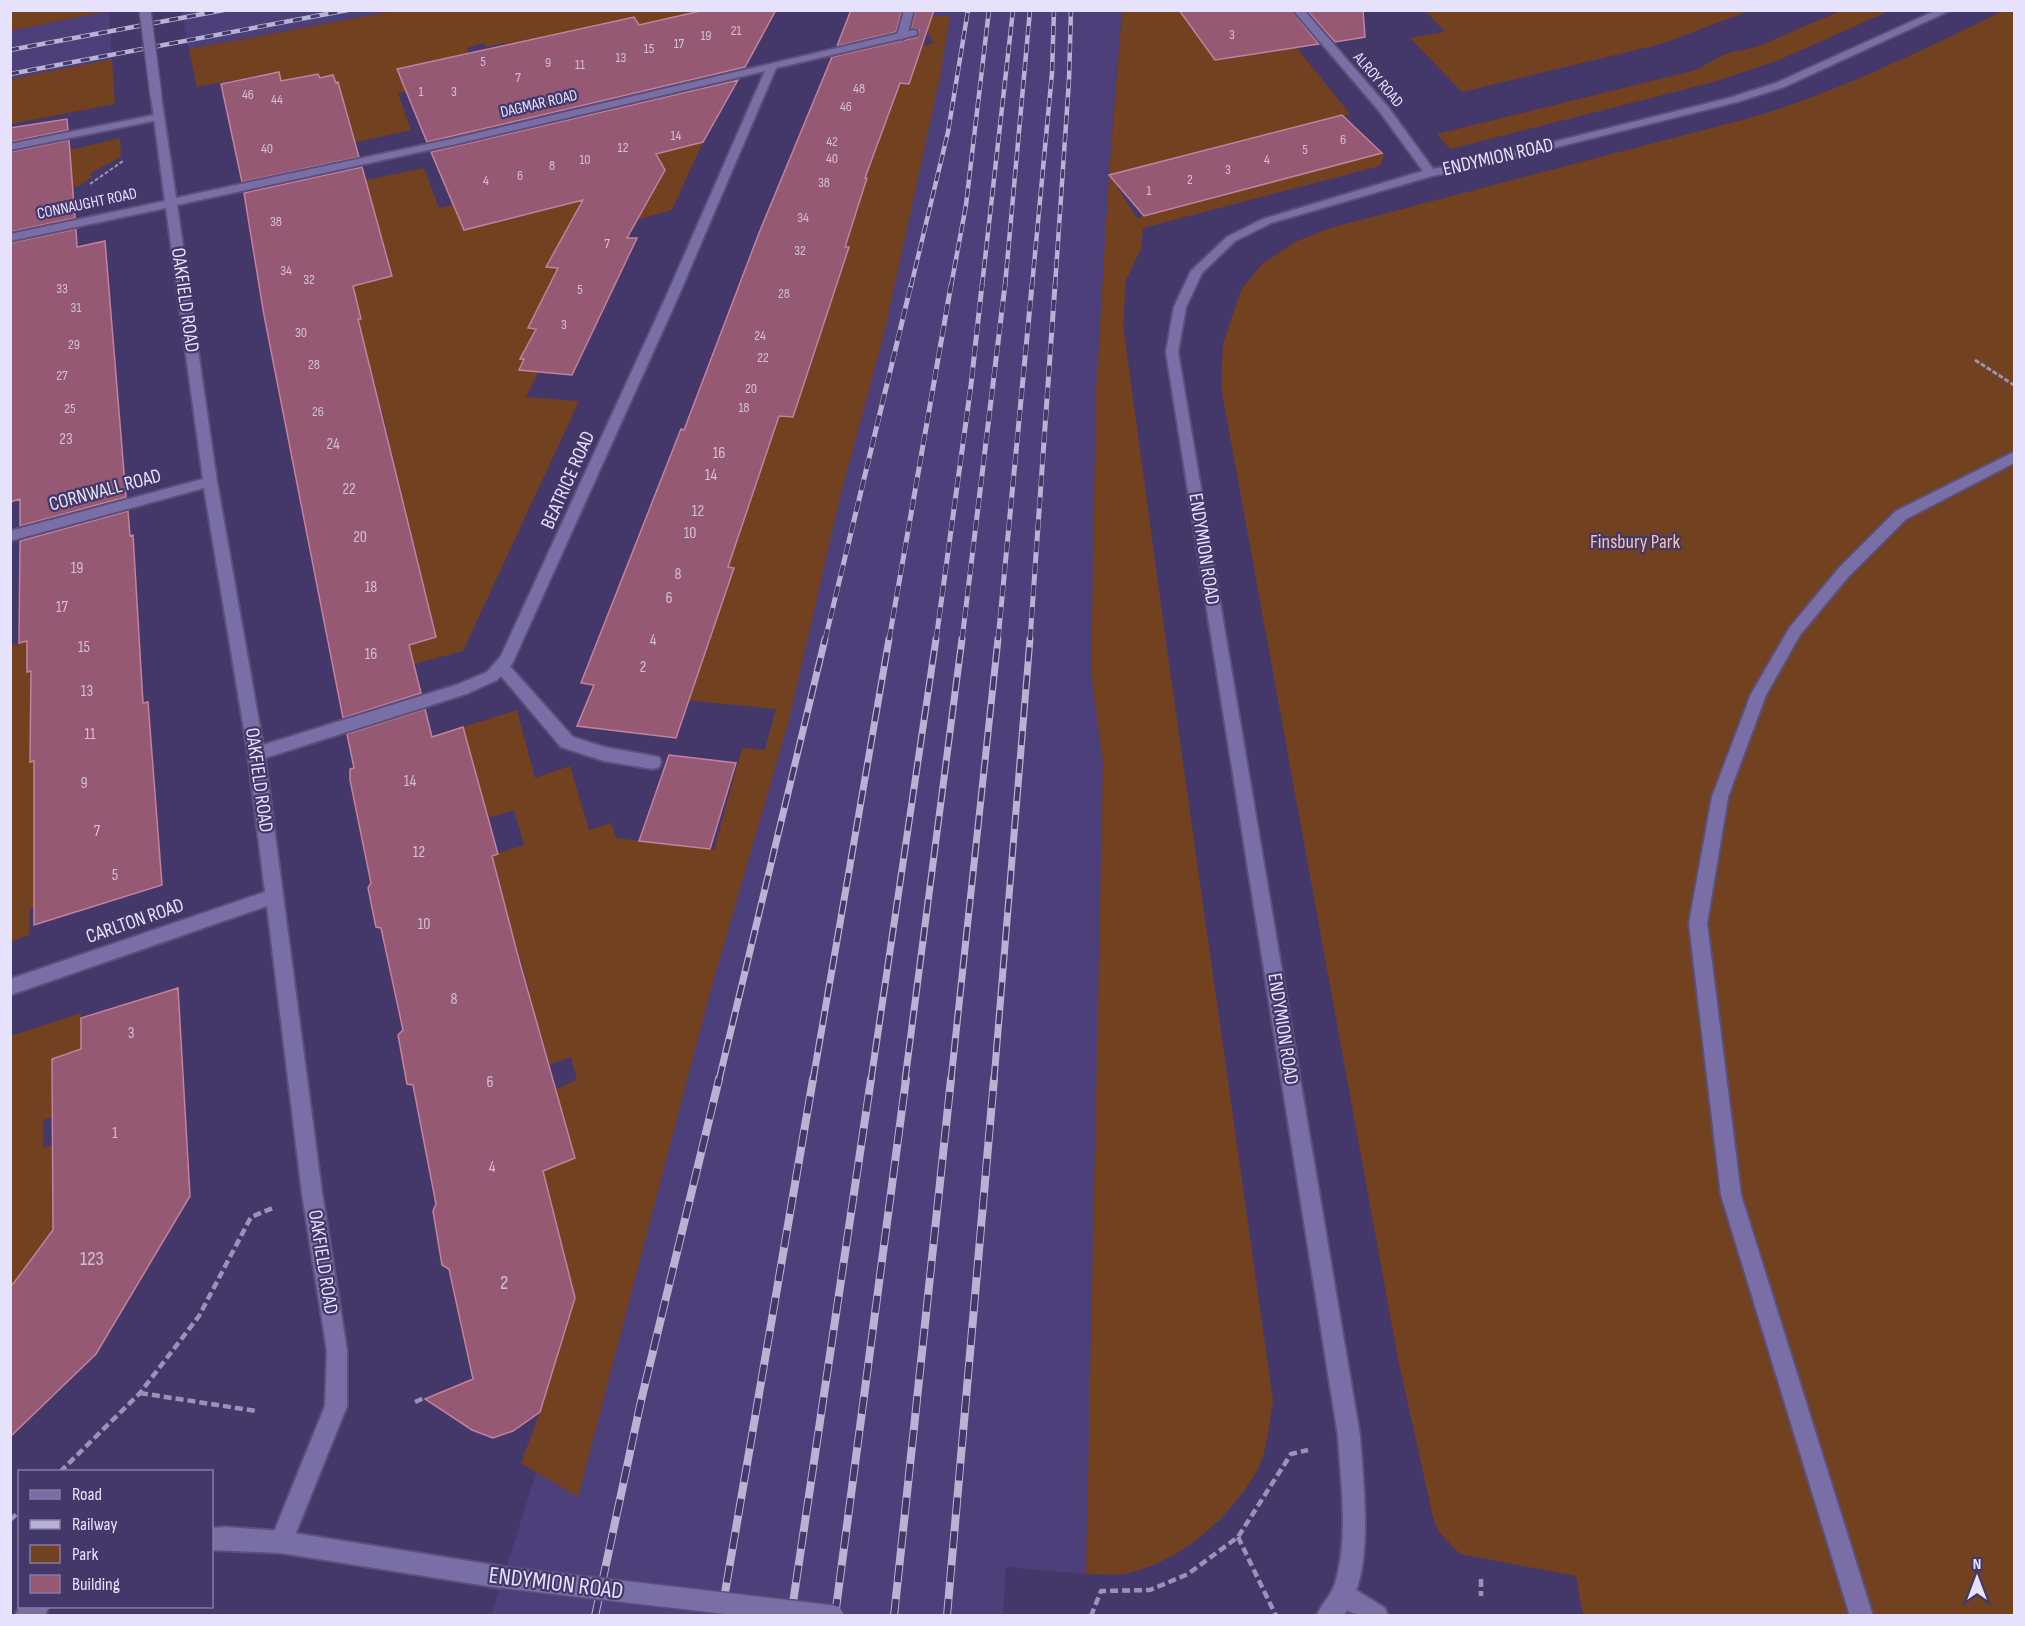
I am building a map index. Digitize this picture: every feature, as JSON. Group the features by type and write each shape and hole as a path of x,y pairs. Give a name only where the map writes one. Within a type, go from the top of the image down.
{"street":[{"name":"OAKFIELD ROAD","path":"145,10 210,482 256,753 312,1193 337,1351 336,1406 281,1542"},
{"name":"DAGMAR ROAD","path":"171,202 456,141 908,34 909,10"},
{"name":"ALROY ROAD","path":"1298,10 1391,119 1430,173"},
{"name":"ENDYMION ROAD","path":"1328,1616 1337,1608 1351,1560 1354,1526 1348,1436 1172,352 1180,307 1197,271 1232,239 1267,221 1430,173 1539,149 1771,88 1946,10"},
{"name":"BEATRICE ROAD","path":"256,753 461,690 492,676 501,666 516,644 672,297 772,66"},
{"path":"10,147 159,117"},
{"name":"CONNAUGHT ROAD","path":"10,238 171,202"},
{"path":"1862,1616 1731,1195 1698,923 1720,796 1759,694 1795,631 1844,572 1901,516 2014,457"},
{"name":"CORNWALL ROAD","path":"10,536 210,482"},
{"path":"501,666 567,742 604,754 653,762"},
{"name":"CARLTON ROAD","path":"10,987 275,896"},
{"name":"ENDYMION ROAD","path":"213,1539 281,1542 500,1577 833,1616"},
{"path":"1343,1593 1377,1616"}],"path":[{"path":"1975,360 2014,385"},
{"path":"62,1470 140,1393 199,1316 252,1217"},
{"path":"140,1393 256,1410"},
{"path":"415,1402 424,1398"},
{"path":"1091,1616 1101,1591 1150,1590 1188,1574 1238,1537 1291,1454 1348,1436"},
{"path":"1238,1537 1276,1616"},
{"path":"1481,1579 1481,1596"}],"shaded area":[{"path":"109,11 112,59 11,79 11,31"},
{"path":"181,11 393,11 189,49"},
{"path":"921,11 1122,11 1109,175 1143,228 1141,249 1126,280 1123,325 1273,1401 1259,1467 1220,1520 1176,1554 1154,1565 1126,1574 1086,1574 1006,1567 1003,1615 491,1616 536,1473 521,1463 765,750 847,436 934,43 921,18"}],"green space":[{"path":"11,10 109,10 109,11 11,31"},
{"path":"723,10 647,38 634,18 578,53 566,32 528,40 538,61 517,66 505,43 486,47 484,43 467,48 478,75 398,93 411,130 299,155 337,87 333,75 320,78 318,74 281,81 278,72 197,87 189,49 393,11"},
{"path":"1122,11 1180,11 1215,60 1296,47 1350,114 1110,175 1137,218 1382,153 1384,155 1380,166 1143,228 1141,249 1126,280 1123,325 1273,1401 1261,1463 1247,1487 1220,1520 1204,1534 1168,1558 1128,1573 1107,1575 1086,1574 1103,762 1091,673 1096,392 1109,175"},
{"path":"1425,11 1749,11 1661,44 1462,92 1410,38 1445,32"},
{"path":"1840,11 1889,11 1779,60 1714,82 1450,149 1437,134 1696,70 1725,54 1759,46"},
{"name":"Finsbury Park","path":"2003,11 2014,11 2014,1615 1583,1615 1576,1576 1460,1554 1438,1531 1433,1517 1398,1359 1221,387 1223,344 1241,290 1262,264 1295,242 1330,228 1789,106 1912,55"},
{"path":"921,16 950,16 940,77 884,334 840,497 789,720 709,996 578,1497 521,1463 562,1342 533,1175 575,1158 564,1118 552,1121 545,1094 577,1080 571,1057 548,1065 540,1032 503,1045 493,1006 529,991 520,956 511,959 506,909 489,856 524,845 514,810 478,821 477,779 463,727 517,710 535,778 570,766 589,830 611,823 616,838 714,850 742,748 765,750 776,709 592,691 594,685 720,610 734,568 697,565 736,543 749,505 754,414 793,417 803,383 770,363 811,366 820,337 781,333 803,272 840,275 849,247 814,244 850,231 867,178 840,176 899,83 909,84 915,68 864,61 933,43"},
{"path":"112,59 115,104 11,124 11,79"},
{"path":"120,138 121,156 89,175 93,176 78,187 72,186 70,150"},
{"path":"703,142 672,210 633,221 547,267 566,269 558,284 549,284 544,294 553,295 529,328 535,329 520,358 524,359 519,370 538,372 526,397 579,401 463,651 414,664 409,645 436,637 397,606 427,597 393,465 362,448 389,440 382,410 354,417 351,404 378,397 374,381 347,388 332,326 361,318 357,304 329,311 363,274 365,283 392,276 386,253 314,191 424,168 439,208 453,205 464,230 554,208 635,160"},
{"path":"27,641 27,672 61,663 61,685 31,693 30,761 67,751 68,897 30,909 29,935 11,942 11,645"},
{"path":"81,1013 81,1049 52,1059 52,1094 82,1086 82,1108 43,1120 43,1148 53,1145 54,1229 11,1288 11,1036"}],"building":[{"path":"705,10 776,10 745,67 427,142 397,69 634,17 639,25"},
{"path":"851,10 902,10 896,32 837,46"},
{"path":"916,10 934,10 909,84 900,83 865,178 867,178 845,247 849,247 793,417 779,416 728,567 734,568 676,738 577,726 594,685 581,683 681,429 684,430 759,233 832,57 918,37 919,30 911,28"},
{"path":"1179,10 1291,10 1319,44 1215,60"},
{"path":"1307,10 1363,10 1365,37 1335,42"},
{"path":"279,72 281,81 318,74 320,78 333,75 336,83 338,82 359,157 242,182 221,84"},
{"path":"738,80 703,142 656,154 665,170 627,238 637,238 572,375 519,370 524,359 520,359 536,329 528,328 558,268 546,267 583,200 464,230 431,152"},
{"path":"1342,115 1382,153 1144,216 1109,175"},
{"path":"67,119 68,130 10,142 10,128"},
{"path":"69,140 75,218 10,232 10,152"},
{"path":"362,167 392,276 353,286 361,319 358,319 436,637 409,645 421,693 343,718 264,315 244,193"},
{"path":"76,229 77,247 105,241 126,497 20,526 20,499 10,502 10,243"},
{"path":"128,511 130,536 133,535 143,703 148,702 162,885 34,925 34,761 30,762 31,671 27,672 27,641 19,643 20,541"},
{"path":"425,709 432,737 463,727 498,854 492,856 575,1158 543,1171 575,1298 540,1412 513,1431 493,1438 472,1430 425,1399 473,1379 449,1269 442,1265 433,1211 436,1204 413,1085 407,1084 398,1035 403,1030 381,928 376,927 368,888 371,883 350,780 350,769 354,768 347,734"},
{"path":"669,755 736,763 710,849 639,841"},
{"path":"178,988 190,1196 96,1354 10,1437 10,1288 53,1230 52,1059 81,1049 81,1018"}],"railway":[{"path":"10,50 224,10"},
{"path":"10,74 348,10"},
{"path":"911,286 948,132 968,10"},
{"path":"951,286 966,205 989,10"},
{"path":"982,286 1013,10"},
{"path":"1005,286 1030,10"},
{"path":"1032,286 1052,73 1054,10"},
{"path":"1055,286 1069,80 1071,10"},
{"path":"825,640 911,285"},
{"path":"889,640 951,285"},
{"path":"936,640 971,385 982,285"},
{"path":"962,640 1005,285"},
{"path":"998,640 1032,285"},
{"path":"1030,640 1055,285"},
{"path":"719,1080 825,639"},
{"path":"813,1080 889,639"},
{"path":"871,1080 936,639"},
{"path":"905,1080 962,639"},
{"path":"951,1080 998,639"},
{"path":"994,1080 1030,639"},
{"path":"595,1616 641,1401 719,1079"},
{"path":"721,1616 813,1079"},
{"path":"791,1616 871,1079"},
{"path":"835,1616 906,1079"},
{"path":"894,1616 951,1079"},
{"path":"947,1616 994,1079"}]}
